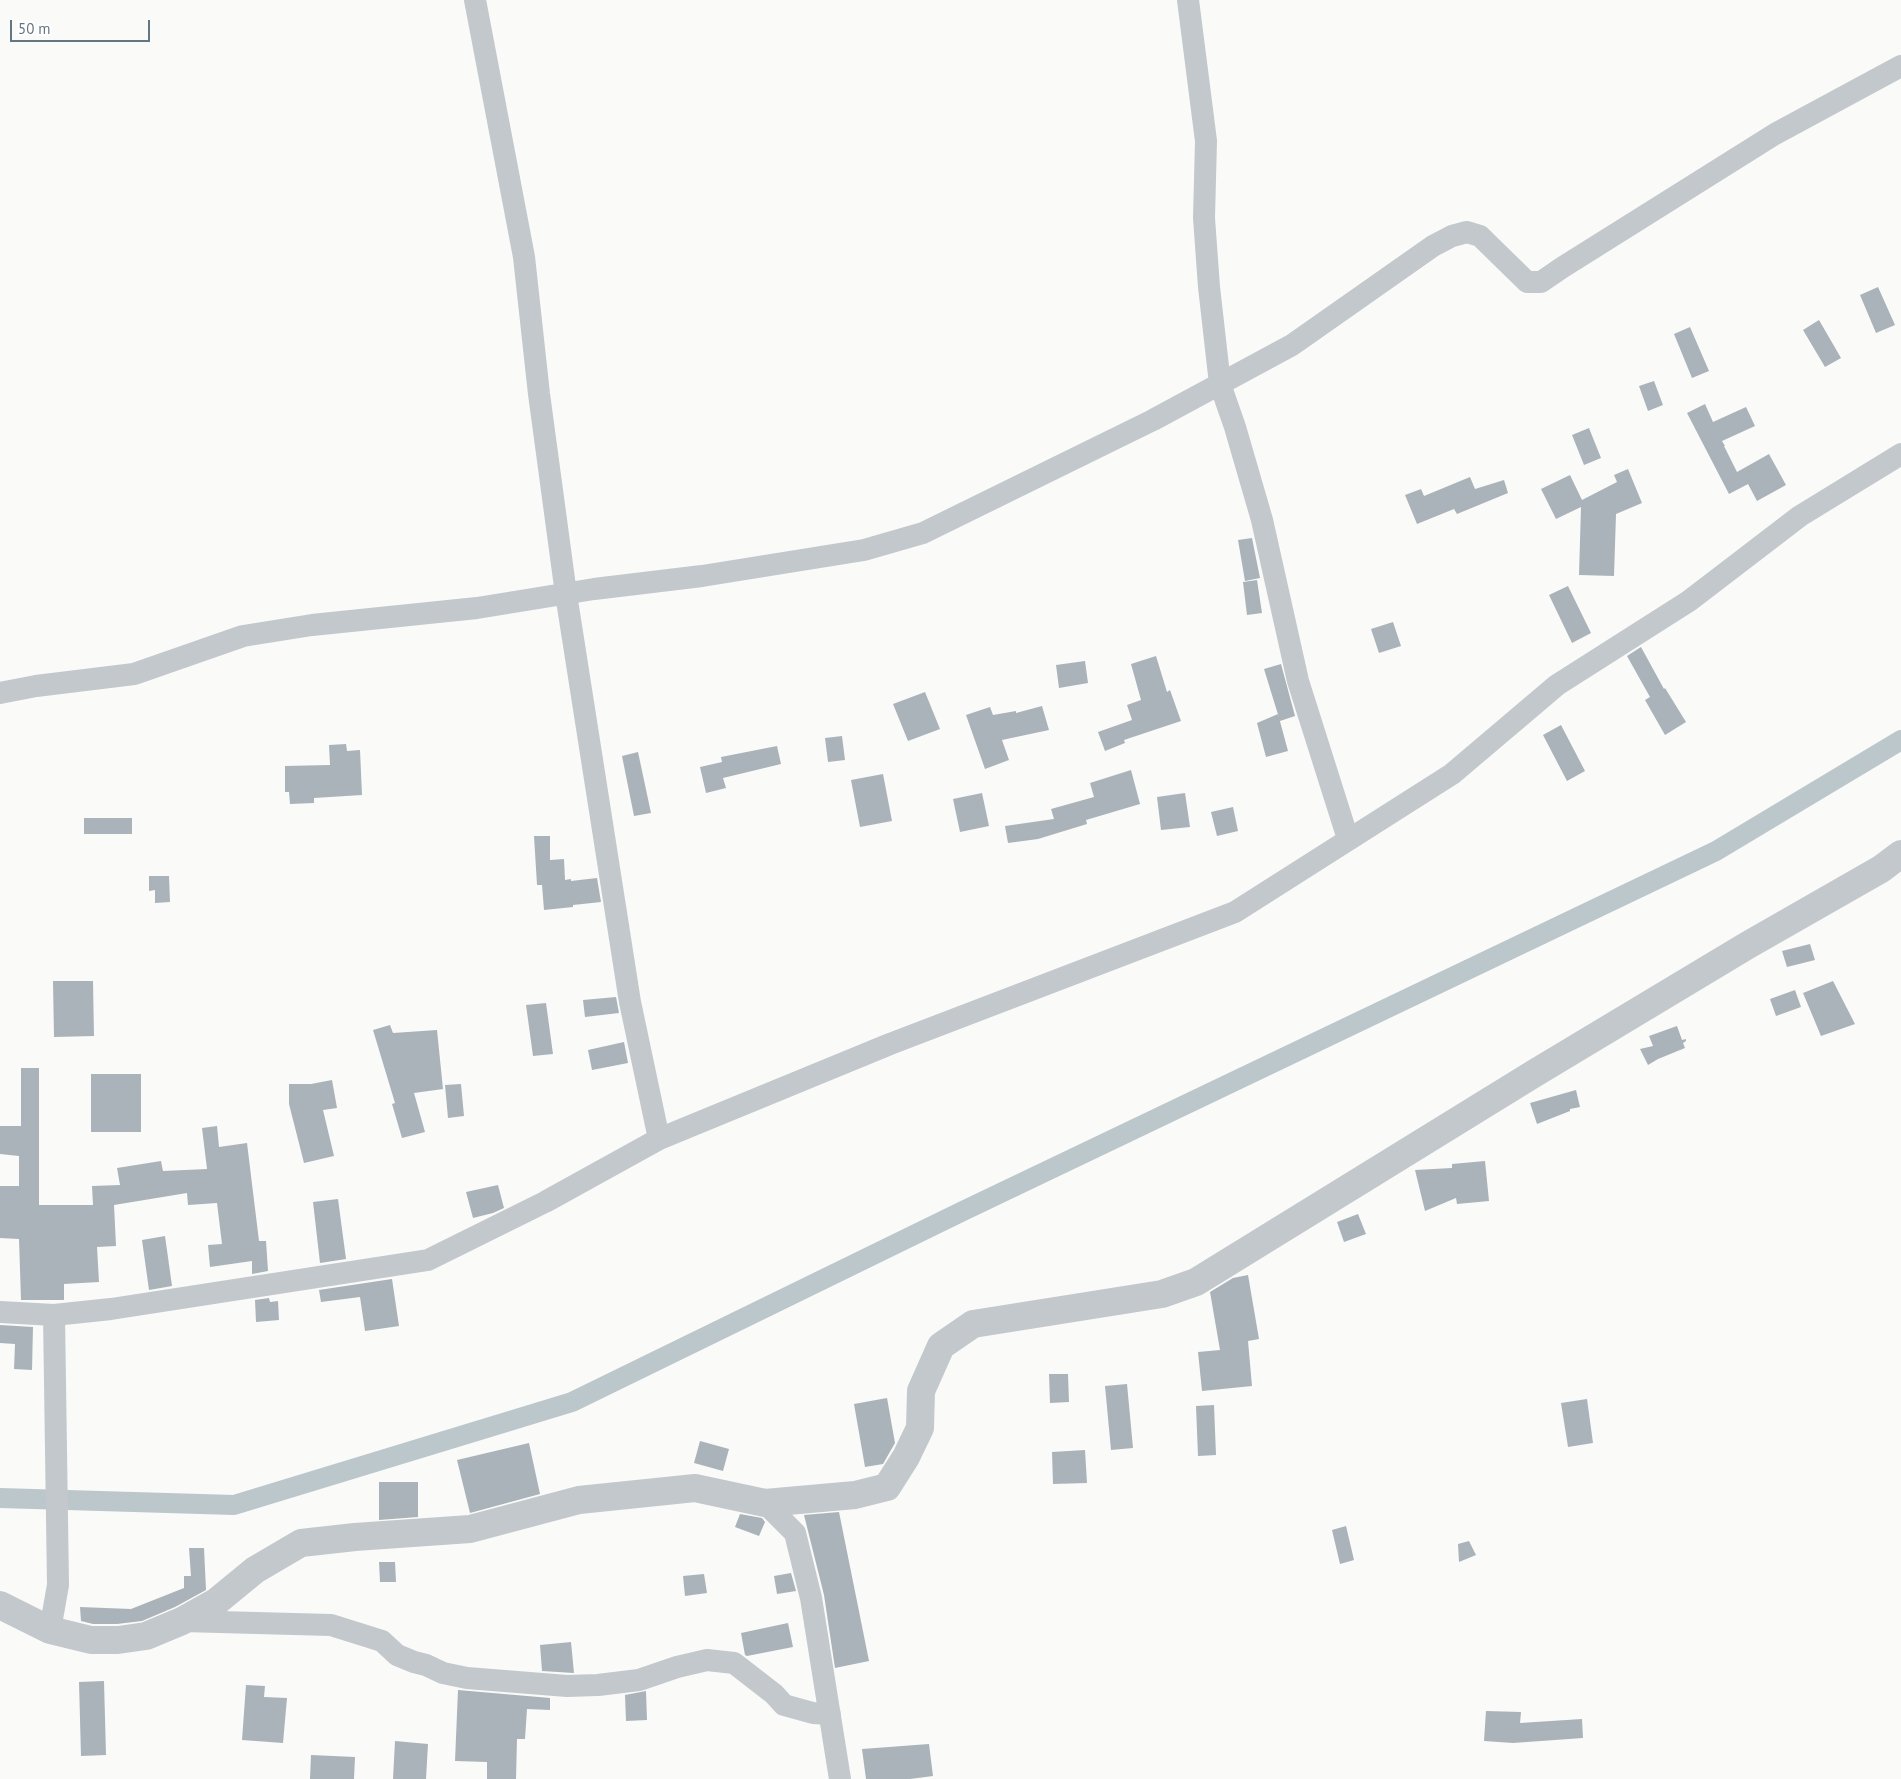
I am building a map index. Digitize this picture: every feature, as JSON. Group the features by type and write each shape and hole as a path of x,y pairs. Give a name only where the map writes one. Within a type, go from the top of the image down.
{"street":[{"path":"475,0 524,257 539,394 566,594 630,1002 659,1139"},
{"path":"1188,0 1206,141 1204,218 1209,287 1220,384 1262,520 1298,681 1348,839"},
{"path":"0,693 36,686 134,674 243,636 312,625 477,608 702,576 864,550 923,533 1153,420 1292,345 1433,246 1452,236 1468,232 1480,236 1526,282 1542,282 1775,134 1901,66"},
{"path":"0,1312 54,1316 111,1309 428,1260 545,1202 659,1139 890,1044 1235,912 1452,774 1557,685 1689,601 1800,516 1901,454"},
{"path":"0,1605 50,1630 91,1640 118,1640 146,1636 182,1620 216,1602 255,1570 302,1543 355,1537 470,1529 579,1500 695,1488 765,1503 855,1495 887,1487 906,1457 920,1428 921,1391 941,1346 973,1324 1162,1294 1196,1282 1535,1073 1748,945 1880,869 1901,854"},
{"path":"50,1630 58,1585 54,1316"},
{"path":"765,1503 795,1533 811,1598 840,1779"},
{"path":"182,1620 331,1625 382,1641 397,1655 443,1673 467,1678 567,1686 598,1685 639,1680 707,1660 734,1663 774,1694 784,1705 814,1713 830,1714"}],"building":[{"path":"1878,287 1895,325 1876,333 1860,295"},
{"path":"1819,320 1841,358 1825,367 1803,330"},
{"path":"1690,327 1709,371 1692,378 1674,334"},
{"path":"1654,381 1663,405 1648,411 1639,386"},
{"path":"1705,404 1713,422 1746,407 1755,426 1722,441 1737,472 1769,454 1786,485 1757,501 1748,484 1729,494 1687,413"},
{"path":"1589,428 1601,458 1584,465 1572,435"},
{"path":"1628,469 1642,503 1616,514 1614,576 1579,575 1581,507 1556,519 1541,489 1570,475 1582,500 1617,482 1614,475"},
{"path":"1470,477 1475,489 1504,480 1508,493 1457,514 1454,509 1417,524 1405,495 1421,489 1424,496"},
{"path":"1252,538 1260,578 1245,581 1238,540"},
{"path":"1257,580 1262,613 1247,615 1243,582"},
{"path":"1568,586 1591,633 1572,643 1549,595"},
{"path":"1393,622 1401,646 1379,653 1371,629"},
{"path":"1641,647 1664,689 1686,722 1665,735 1645,700 1650,697 1627,656"},
{"path":"1156,656 1167,692 1170,690 1181,721 1124,740 1125,743 1105,751 1098,732 1132,720 1127,705 1141,700 1131,664"},
{"path":"1085,661 1088,683 1059,688 1056,665"},
{"path":"1281,664 1295,716 1280,721 1264,669"},
{"path":"925,692 940,729 908,741 893,704"},
{"path":"1042,706 1049,730 1002,740 1009,760 985,769 966,715 990,707 993,715 1016,711 1016,713"},
{"path":"1278,714 1288,751 1266,757 1257,723"},
{"path":"1561,725 1585,771 1567,781 1543,735"},
{"path":"842,736 845,760 828,762 825,738"},
{"path":"346,744 347,751 360,750 362,795 314,798 314,803 290,804 289,792 285,792 285,766 330,765 329,745"},
{"path":"777,746 781,764 723,778 726,788 706,793 700,767 722,762 721,757"},
{"path":"638,752 651,813 634,816 622,756"},
{"path":"1131,770 1140,804 1086,820 1087,824 1038,839 1008,843 1005,826 1054,819 1051,809 1094,797 1090,783"},
{"path":"883,774 892,821 860,827 851,780"},
{"path":"982,793 989,826 960,832 953,799"},
{"path":"1185,793 1190,827 1161,830 1157,797"},
{"path":"1233,807 1238,831 1217,836 1211,812"},
{"path":"84,818 132,818 132,834 84,834"},
{"path":"534,836 550,836 550,860 564,859 565,880 597,878 601,902 544,910 542,885 537,885"},
{"path":"149,876 169,876 170,902 155,903 155,890 149,891"},
{"path":"1810,944 1815,960 1787,967 1782,951"},
{"path":"53,981 93,981 94,1036 54,1037"},
{"path":"1833,981 1855,1024 1821,1036 1803,993"},
{"path":"1795,990 1801,1007 1776,1016 1770,999"},
{"path":"616,997 619,1013 585,1017 583,1000"},
{"path":"546,1003 553,1054 533,1056 526,1005"},
{"path":"390,1025 393,1033 437,1030 443,1089 414,1093 425,1132 402,1138 392,1104 395,1103 373,1030"},
{"path":"1677,1026 1682,1040 1686,1039 1683,1043 1685,1048 1648,1065 1640,1049 1653,1046 1649,1036"},
{"path":"624,1042 628,1063 592,1070 588,1050"},
{"path":"21,1068 39,1068 39,1205 93,1205 92,1186 120,1185 117,1168 161,1161 163,1171 207,1169 202,1128 217,1126 219,1147 247,1143 259,1241 266,1241 268,1271 252,1274 252,1261 210,1267 208,1245 222,1244 217,1203 188,1205 187,1193 114,1205 116,1246 97,1247 99,1282 64,1284 64,1300 21,1300 19,1239 0,1238 0,1186 19,1186 19,1156 0,1154 0,1126 21,1126"},
{"path":"91,1074 141,1074 141,1132 91,1132"},
{"path":"332,1080 337,1108 323,1110 334,1156 304,1163 289,1104 289,1084 311,1084"},
{"path":"461,1084 464,1116 448,1118 445,1085"},
{"path":"1576,1090 1580,1107 1570,1109 1570,1111 1537,1124 1530,1103"},
{"path":"1485,1161 1489,1201 1457,1204 1456,1198 1425,1211 1415,1170 1452,1168 1452,1164"},
{"path":"498,1185 504,1208 473,1218 466,1192"},
{"path":"338,1199 346,1259 320,1263 313,1202"},
{"path":"1358,1214 1366,1234 1344,1242 1337,1222"},
{"path":"165,1236 172,1286 149,1290 142,1240"},
{"path":"1248,1275 1259,1339 1248,1341 1252,1386 1202,1391 1198,1352 1220,1350 1210,1292 1233,1278"},
{"path":"392,1279 399,1326 365,1331 360,1297 321,1302 319,1290"},
{"path":"269,1298 270,1302 278,1301 279,1320 256,1322 255,1300"},
{"path":"0,1325 33,1327 32,1370 14,1369 15,1344 0,1343"},
{"path":"1049,1374 1068,1374 1069,1402 1050,1403"},
{"path":"1127,1384 1133,1448 1111,1450 1105,1386"},
{"path":"887,1398 895,1443 883,1464 865,1467 854,1404"},
{"path":"1587,1399 1593,1443 1568,1447 1561,1403"},
{"path":"1214,1405 1216,1455 1198,1456 1196,1406"},
{"path":"700,1441 729,1449 723,1471 694,1463"},
{"path":"529,1443 540,1494 470,1513 457,1460"},
{"path":"1085,1450 1087,1483 1053,1484 1052,1452"},
{"path":"379,1482 418,1482 418,1517 379,1520"},
{"path":"839,1512 869,1661 835,1668 824,1595 804,1515"},
{"path":"740,1514 762,1518 765,1522 759,1536 735,1527"},
{"path":"1346,1526 1354,1560 1340,1564 1332,1530"},
{"path":"1469,1541 1476,1555 1459,1562 1458,1544"},
{"path":"189,1548 204,1548 206,1590 175,1607 142,1621 93,1624 81,1621 80,1607 131,1609 184,1588 184,1576 191,1576"},
{"path":"379,1562 395,1562 396,1582 380,1582"},
{"path":"791,1573 796,1591 777,1594 774,1576"},
{"path":"704,1574 707,1593 685,1596 683,1576"},
{"path":"788,1623 793,1647 745,1655 741,1633"},
{"path":"571,1642 574,1673 542,1671 540,1645"},
{"path":"104,1681 106,1755 81,1756 79,1682"},
{"path":"246,1685 265,1686 264,1697 287,1698 283,1743 242,1740"},
{"path":"458,1690 550,1698 550,1710 527,1709 525,1739 517,1739 516,1779 487,1779 487,1762 455,1761"},
{"path":"646,1691 647,1720 626,1721 625,1695"},
{"path":"1486,1711 1521,1712 1520,1723 1582,1719 1583,1738 1513,1743 1484,1741"},
{"path":"395,1741 428,1744 426,1779 393,1779"},
{"path":"929,1744 933,1776 910,1779 866,1779 862,1749"},
{"path":"311,1755 355,1757 354,1779 310,1779"}],"waterway":[{"path":"0,1498 234,1505 572,1402 963,1211 1716,851 1901,740"}]}
